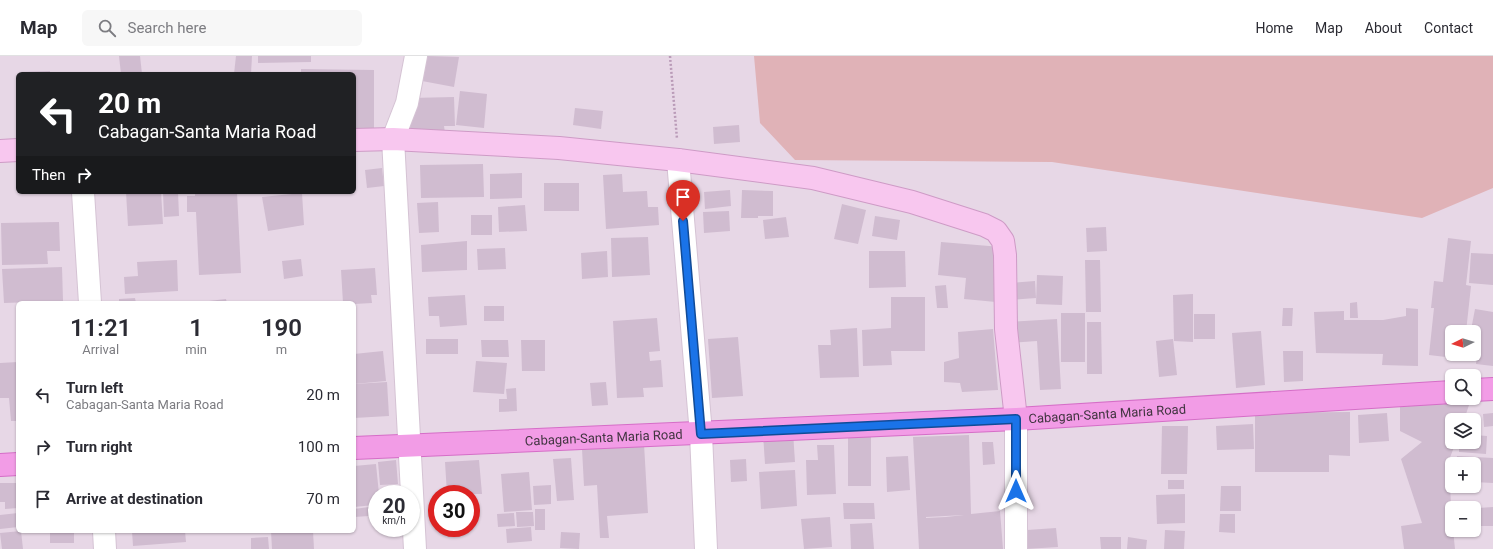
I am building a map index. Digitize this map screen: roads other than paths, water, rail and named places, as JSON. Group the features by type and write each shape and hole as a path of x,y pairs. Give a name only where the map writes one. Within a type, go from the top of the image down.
{"main road":[{"path":"1481,390 1493,389"},
{"name":"Cabagan-Santa Maria Road","path":"356,448 1016,419 1445,392"},
{"path":"0,465 16,464"}],"street":[{"path":"415,549 393,139 407,103 416,56"},
{"path":"356,140 393,139 559,148 678,160 813,178 912,202 984,224 996,231 1003,241 1005,255 1006,329 1016,419 1016,549"},
{"path":"0,151 16,150"},
{"path":"678,160 701,434 706,549"},
{"path":"83,194 90,301"},
{"path":"104,533 105,549"}]}
